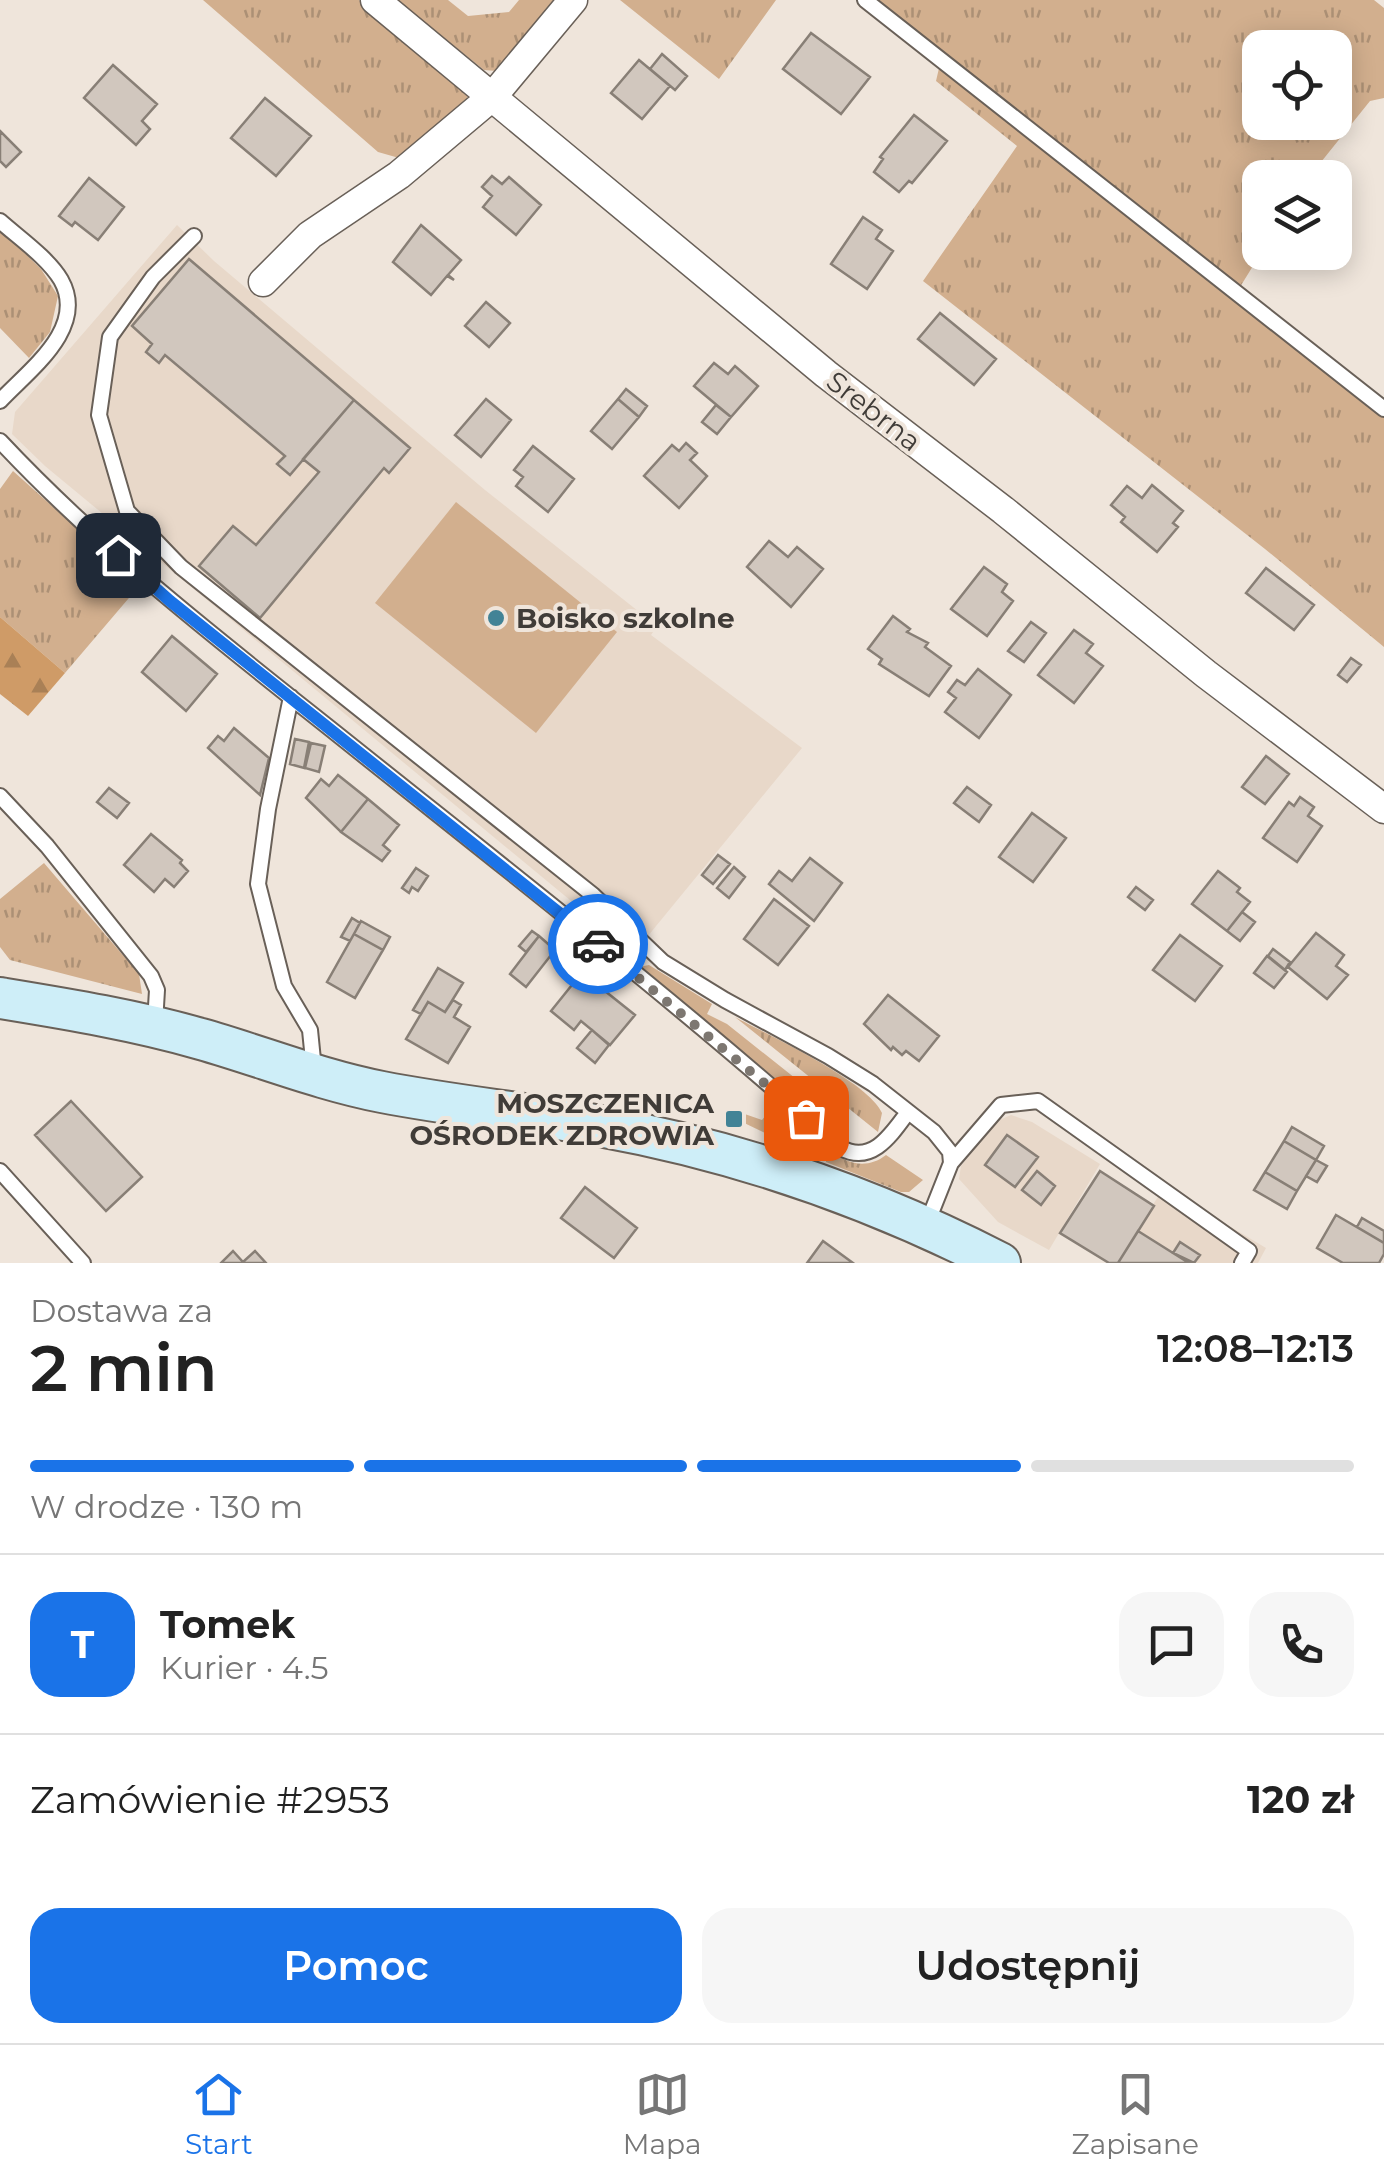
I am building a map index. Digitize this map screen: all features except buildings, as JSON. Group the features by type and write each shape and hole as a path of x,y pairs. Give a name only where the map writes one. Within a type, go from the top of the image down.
{"street":[{"name":"Srebrna","path":"375,0 826,374 1384,809"},
{"path":"263,282 310,234 399,175 493,96 573,0"},
{"path":"0,998 154,1026 380,1092 601,1126 684,1145 820,1186 926,1227 1000,1263"}],"lane":[{"path":"865,0 1384,408"},
{"path":"0,221 60,278 69,312 55,341 0,401"},
{"path":"194,236 154,277 110,337 99,416 126,510 181,567 593,895 663,962 873,1084 944,1144 950,1152 951,1164"},
{"path":"0,440 66,508 170,601 562,914 841,1148 853,1155 884,1144 908,1112"},
{"path":"290,697 265,824 258,884 284,986 310,1030 314,1075"},
{"path":"0,796 47,846 151,976 156,990 154,1026"},
{"path":"926,1227 951,1164 1001,1105 1038,1101 1249,1251 1242,1263"},
{"path":"0,1171 83,1263"}],"shaded area":[{"path":"177,225 214,261 485,490 657,626 651,635 802,748 634,953 45,466 12,434 15,412"},
{"path":"1011,1115 1032,1122 1100,1164 1049,1250 998,1222 959,1179 961,1166 997,1121"},
{"path":"1164,1187 1266,1248 1258,1263 1117,1263"}],"green space":[{"path":"203,0 359,0 468,88 467,100 399,158 378,152"},
{"path":"397,0 448,0 468,16 509,12 519,0 557,0 497,71 484,70"},
{"path":"620,0 776,0 719,79"},
{"path":"877,0 1374,0 1384,8 1384,98 1370,101 1352,123 1352,30 1242,30 1242,140 1339,140 1323,160 1242,160 1242,270 1250,270 1240,287 1384,400 1384,647 923,281 1017,146 936,81 943,51"},
{"path":"0,229 41,269 58,296 50,332 29,358 0,328"},
{"path":"13,471 140,585 65,673 0,617 0,489"},
{"name":"Boisko szkolne","path":"456,502 617,632 536,733 375,603"},
{"path":"0,617 65,673 28,716 0,694"},
{"path":"44,863 139,974 142,994 10,960 0,947 0,899"},
{"path":"649,965 712,1004 707,1014 727,1024 844,1117 844,1124 837,1132 820,1119 639,967"},
{"path":"735,1017 858,1087 882,1113 878,1132"},
{"path":"779,1099 824,1144 809,1154 738,1120 739,1112 762,1120"},
{"path":"831,1151 858,1164 886,1155 923,1180 909,1192 901,1192 826,1162"}],"way so far":[{"path":"598,944 806,1118"}],"place":[{"name":"Boisko szkolne","path":"496,618"},
{"name":"MOSZCZENICA OŚRODEK ZDROWIA","path":"734,1119"}],"route":[{"path":"118,555 598,944"}]}
